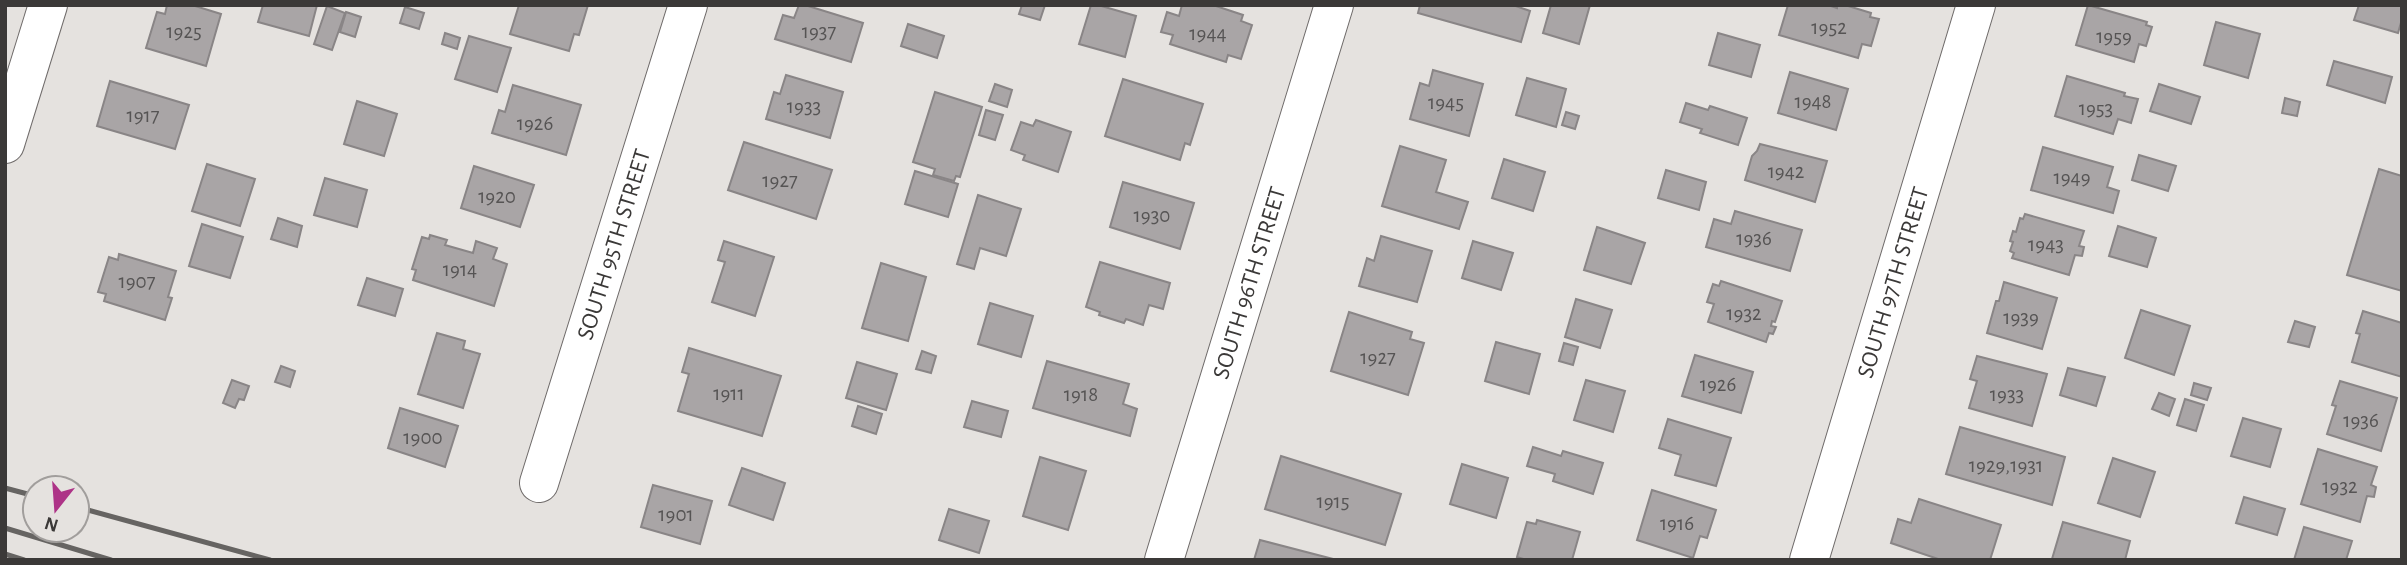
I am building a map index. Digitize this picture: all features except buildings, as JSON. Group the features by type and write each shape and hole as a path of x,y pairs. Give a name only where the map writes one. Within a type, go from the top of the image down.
{"street":[{"path":"5,144 48,5"},
{"name":"SOUTH 95TH STREET","path":"539,483 688,5"},
{"name":"SOUTH 96TH STREET","path":"1164,560 1334,5"},
{"name":"SOUTH 97TH STREET","path":"1808,560 1976,5"}],"railway":[{"path":"5,488 21,492"},
{"path":"91,511 270,560"},
{"path":"5,528 111,560"},
{"path":"5,554 24,560"}]}
